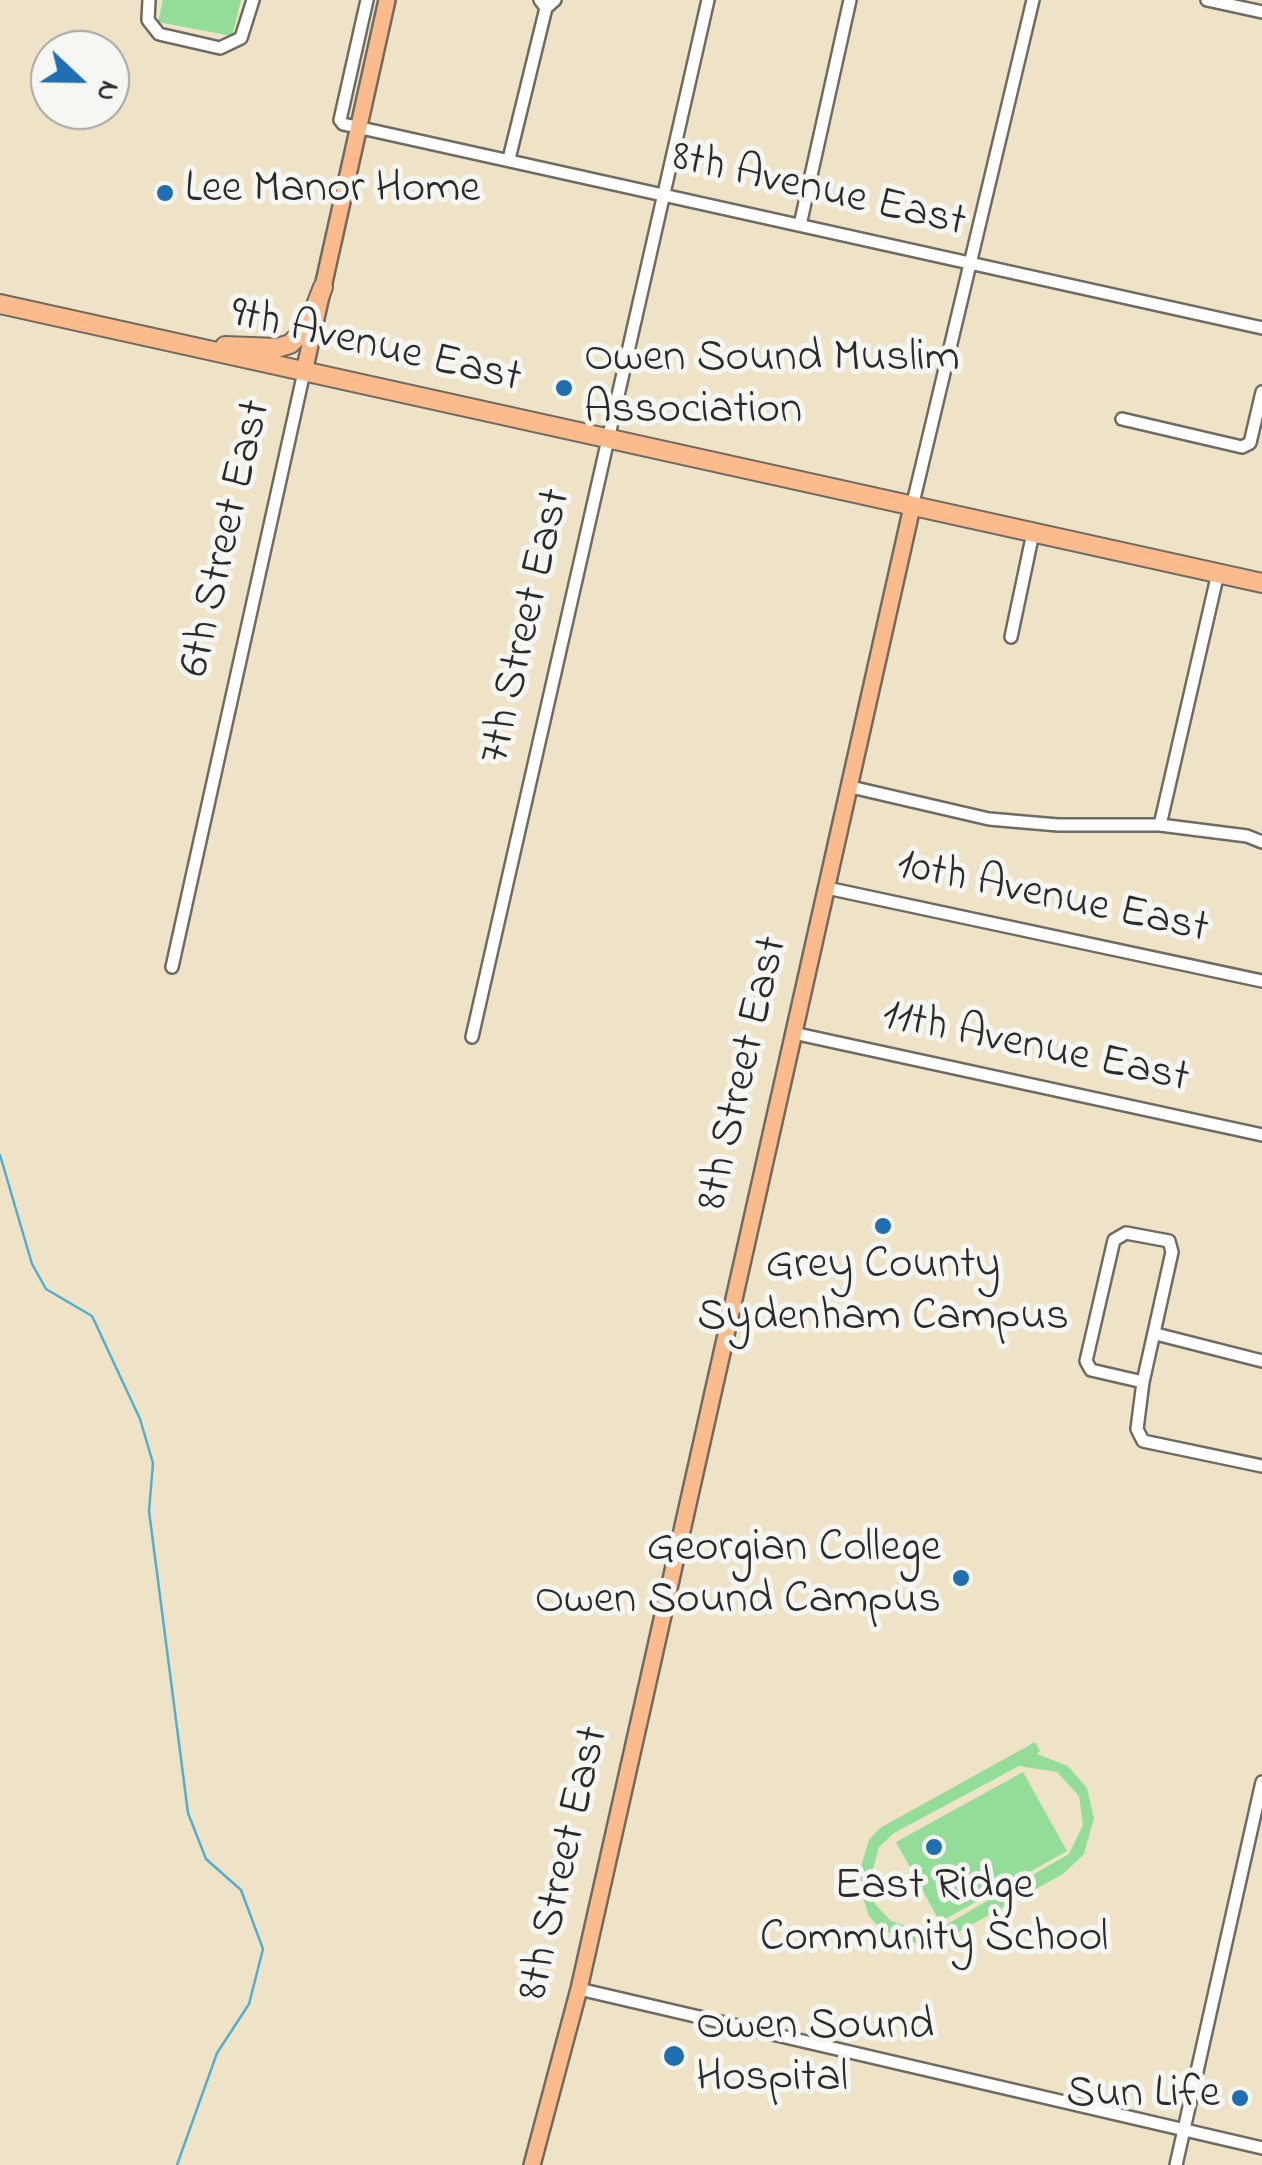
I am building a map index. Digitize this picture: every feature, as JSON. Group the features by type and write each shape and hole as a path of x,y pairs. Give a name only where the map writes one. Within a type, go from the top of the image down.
{"highway":[{"path":"200,348 277,348 290,344 306,328 323,287"},
{"name":"9th Avenue East","path":"0,304 1262,583"}],"main road":[{"name":"6th Street East","path":"304,372 387,0"},
{"name":"8th Street East","path":"532,2165 578,1990 912,507"}],"street":[{"path":"149,0 148,20 159,34 220,48 241,38 252,0"},
{"path":"359,127 340,120 367,0"},
{"name":"7th Street East","path":"472,1036 708,0"},
{"path":"800,225 850,0"},
{"name":"8th Street East","path":"912,507 1033,0"},
{"path":"1206,0 1262,12"},
{"path":"509,159 547,3"},
{"name":"8th Avenue East","path":"359,127 1262,328"},
{"name":"6th Street East","path":"172,967 304,372"},
{"path":"1122,419 1242,447 1250,443 1262,392"},
{"path":"1011,637 1033,534"},
{"path":"1160,825 1218,574"},
{"path":"851,787 989,819 1058,825 1160,825 1246,836 1262,842"},
{"name":"10th Avenue East","path":"827,888 1262,981"},
{"name":"11th Avenue East","path":"793,1033 1262,1135"},
{"path":"1143,1382 1091,1370 1086,1361 1114,1240 1126,1233 1169,1241 1172,1252 1143,1382 1137,1429 1143,1441 1262,1466"},
{"path":"1156,1334 1262,1361"},
{"path":"1176,2165 1180,2130 1262,1782"},
{"path":"578,1990 1262,2148"}],"green space":[{"path":"163,0 241,0 232,36 158,22"},
{"path":"1035,1742 1040,1751 1037,1754 1068,1766 1087,1788 1094,1818 1084,1854 1063,1874 951,1936 916,1943 882,1930 869,1916 857,1879 869,1840 880,1828","holes":["1019,1766 1057,1772 1079,1796 1083,1825 1069,1854 942,1927 922,1931 891,1921 875,1904 869,1883 879,1847 894,1833"]},
{"path":"1023,1772 1067,1851 940,1922 896,1842"}],"waterway":[{"path":"0,1155 32,1264 46,1289 92,1316 140,1419 153,1463 149,1511 188,1813 206,1859 241,1890 263,1949 249,2004 217,2053 177,2165"}],"place":[{"name":"Lee Manor Home","path":"165,193"},
{"name":"Owen Sound Muslim Association","path":"564,388"},
{"name":"Grey County Sydenham Campus","path":"883,1226"},
{"name":"Georgian College Owen Sound Campus","path":"961,1578"},
{"name":"East Ridge Community School","path":"934,1847"},
{"name":"Owen Sound Hospital","path":"674,2056"},
{"name":"Sun Life","path":"1240,2098"}]}
